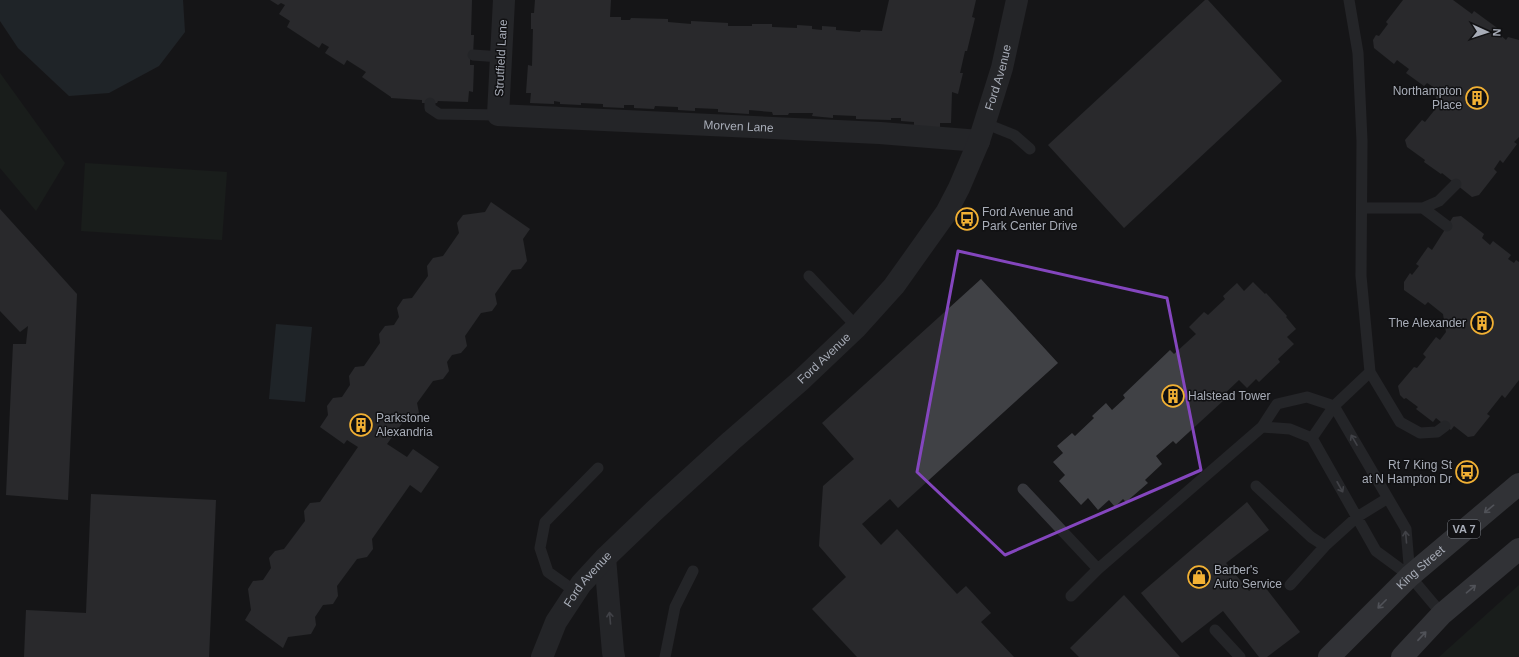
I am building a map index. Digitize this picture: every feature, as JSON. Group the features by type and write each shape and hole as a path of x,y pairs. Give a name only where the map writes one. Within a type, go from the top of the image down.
{"main road":[{"name":"King Street","path":"1329,657 1410,576 1519,484"},
{"path":"1402,657 1442,614 1519,550"}],"street":[{"name":"Strutfield Lane","path":"498,115 504,0"},
{"name":"Ford Avenue","path":"542,657 556,622 581,584 605,558 731,441 799,382 857,327 894,286 946,213 960,188 982,132 1002,68 1018,0"},
{"name":"Morven Lane","path":"498,115 572,111 982,132"},
{"path":"605,558 614,657"}],"lane":[{"path":"1349,0 1358,53 1362,141 1361,276 1370,372 1400,422 1420,433 1437,432 1445,426"},
{"path":"473,55 501,57"},
{"path":"430,103 430,108 439,114 498,115"},
{"path":"982,132 1014,135 1030,149"},
{"path":"1362,208 1423,208 1439,201 1456,184"},
{"path":"1423,208 1447,226"},
{"path":"809,276 857,327"},
{"path":"1312,438 1334,406 1370,372"},
{"path":"1071,596 1098,569 1262,426 1277,404 1307,397 1334,406 1406,529 1410,576"},
{"path":"1262,426 1290,429 1312,438 1376,551 1410,576 1442,614"},
{"path":"576,592 548,572 540,548 541,542 545,522 598,468"},
{"path":"1256,486 1311,537 1325,546"},
{"path":"1023,489 1098,569"},
{"path":"1290,585 1325,546 1357,517 1388,498"},
{"path":"665,657 675,607 693,571"},
{"path":"1215,630 1240,657"}],"highlighted area":[{"path":"958,251 1167,298 1201,470 1005,555 917,472"}],"shaded area":[{"path":"0,0 183,0 185,32 159,66 109,93 69,96 18,48 0,21"},
{"path":"0,73 65,163 36,211 0,168"},
{"path":"85,163 227,172 222,240 81,231"},
{"path":"276,324 312,327 305,402 269,399"},
{"path":"1519,585 1519,657 1439,657"}],"building":[{"path":"270,0 472,0 471,35 474,35 473,55 470,55 470,65 474,65 473,92 469,91 468,102 438,101 437,103 422,103 422,100 391,98 362,77 366,72 347,60 344,65 325,53 329,47 322,43 319,48 287,27 290,21 279,14 285,5 281,3 278,5"},
{"path":"535,0 611,0 610,17 621,17 621,20 630,20 631,18 668,19 668,22 691,24 691,21 728,23 728,26 772,24 772,27 797,28 797,25 812,26 812,29 822,30 822,26 836,27 836,30 860,32 861,30 882,31 889,0 976,0 972,17 975,18 960,73 963,73 958,94 952,92 951,123 940,123 940,128 914,126 914,122 901,121 901,118 891,118 891,120 856,119 856,116 833,115 833,118 812,116 813,113 773,115 772,112 749,110 749,114 718,112 718,109 695,108 695,111 678,110 678,107 655,106 654,109 634,108 634,105 624,105 624,108 603,107 603,104 560,104 560,102 554,101 554,104 530,103 531,93 526,93 528,65 532,66 533,29 531,29 531,13 534,13"},
{"path":"1205,0 1208,0 1282,81 1124,228 1048,145"},
{"name":"Northampton Place","path":"1403,0 1453,0 1472,14 1474,11 1500,30 1498,33 1506,40 1508,37 1519,40 1519,137 1514,142 1517,144 1503,163 1500,160 1494,169 1497,172 1479,195 1472,197 1442,173 1441,174 1424,162 1425,160 1407,147 1405,140 1422,120 1425,122 1437,107 1435,88 1427,83 1424,86 1406,73 1409,69 1397,60 1394,64 1374,48 1373,40 1376,35 1379,36 1388,24 1386,22"},
{"name":"Parkstone Alexandria","path":"491,202 530,229 523,239 527,261 521,269 512,270 495,294 497,304 492,311 481,313 465,336 467,346 461,353 452,355 447,362 449,371 443,379 433,381 417,403 419,413 413,420 403,422 387,444 407,457 413,449 439,467 421,493 410,485 372,539 373,549 367,557 357,559 337,586 338,596 333,604 323,605 315,617 316,625 311,634 288,637 283,648 245,620 251,610 248,589 253,581 263,580 271,568 269,558 275,551 284,549 305,521 304,511 310,503 320,502 358,447 347,440 344,444 320,427 328,415 327,406 333,398 342,397 350,385 349,376 355,367 364,366 380,343 379,334 385,326 394,325 399,317 397,308 403,299 412,298 428,276 427,266 433,258 443,256 459,233 457,223 463,215 485,212"},
{"path":"0,209 77,294 68,500 6,495 13,344 26,344 28,326 20,332 0,311"},
{"name":"The Alexander","path":"1461,216 1484,234 1482,238 1490,245 1493,241 1511,255 1508,259 1514,263 1516,260 1519,262 1519,380 1505,398 1502,395 1487,414 1490,416 1474,436 1468,437 1454,426 1451,430 1436,418 1433,422 1416,409 1418,407 1400,395 1398,386 1414,367 1417,368 1426,357 1423,354 1436,337 1440,340 1446,332 1443,314 1428,302 1425,305 1404,290 1404,282 1410,273 1412,275 1419,266 1416,264 1428,247 1432,250 1453,217"},
{"path":"981,279 1058,363 898,508 890,499 862,524 881,545 897,529 957,594 966,586 991,613 981,622 1014,657 857,657 812,609 846,577 819,546 823,486 854,459 822,423"},
{"name":"Halstead Tower","path":"1253,282 1265,294 1266,293 1287,316 1286,317 1296,329 1287,337 1294,344 1278,359 1280,362 1259,382 1256,379 1247,388 1239,380 1221,397 1224,400 1176,444 1173,441 1156,456 1162,464 1145,480 1148,483 1126,502 1123,499 1115,507 1109,500 1098,510 1088,498 1081,505 1059,481 1065,475 1053,462 1063,453 1057,446 1072,433 1075,436 1094,418 1092,416 1106,403 1112,410 1125,398 1123,395 1170,350 1174,354 1196,334 1189,327 1204,312 1208,315 1225,299 1223,296 1237,283 1244,291"},
{"path":"91,494 216,500 209,657 24,657 26,610 86,613"},
{"name":"Barber's Auto Service","path":"1247,502 1269,530 1226,563 1249,591 1261,582 1300,632 1267,657 1259,657 1223,611 1182,643 1141,593"},
{"path":"1124,595 1180,657 1079,657 1070,648"}],"place":[{"name":"Northampton Place","path":"1477,98"},
{"name":"Ford Avenue and Park Center Drive","path":"967,219"},
{"name":"The Alexander","path":"1482,323"},
{"name":"Halstead Tower","path":"1173,396"},
{"name":"Parkstone Alexandria","path":"361,425"},
{"name":"Rt 7 King St at N Hampton Dr","path":"1467,472"},
{"name":"Barber's Auto Service","path":"1199,577"}]}
